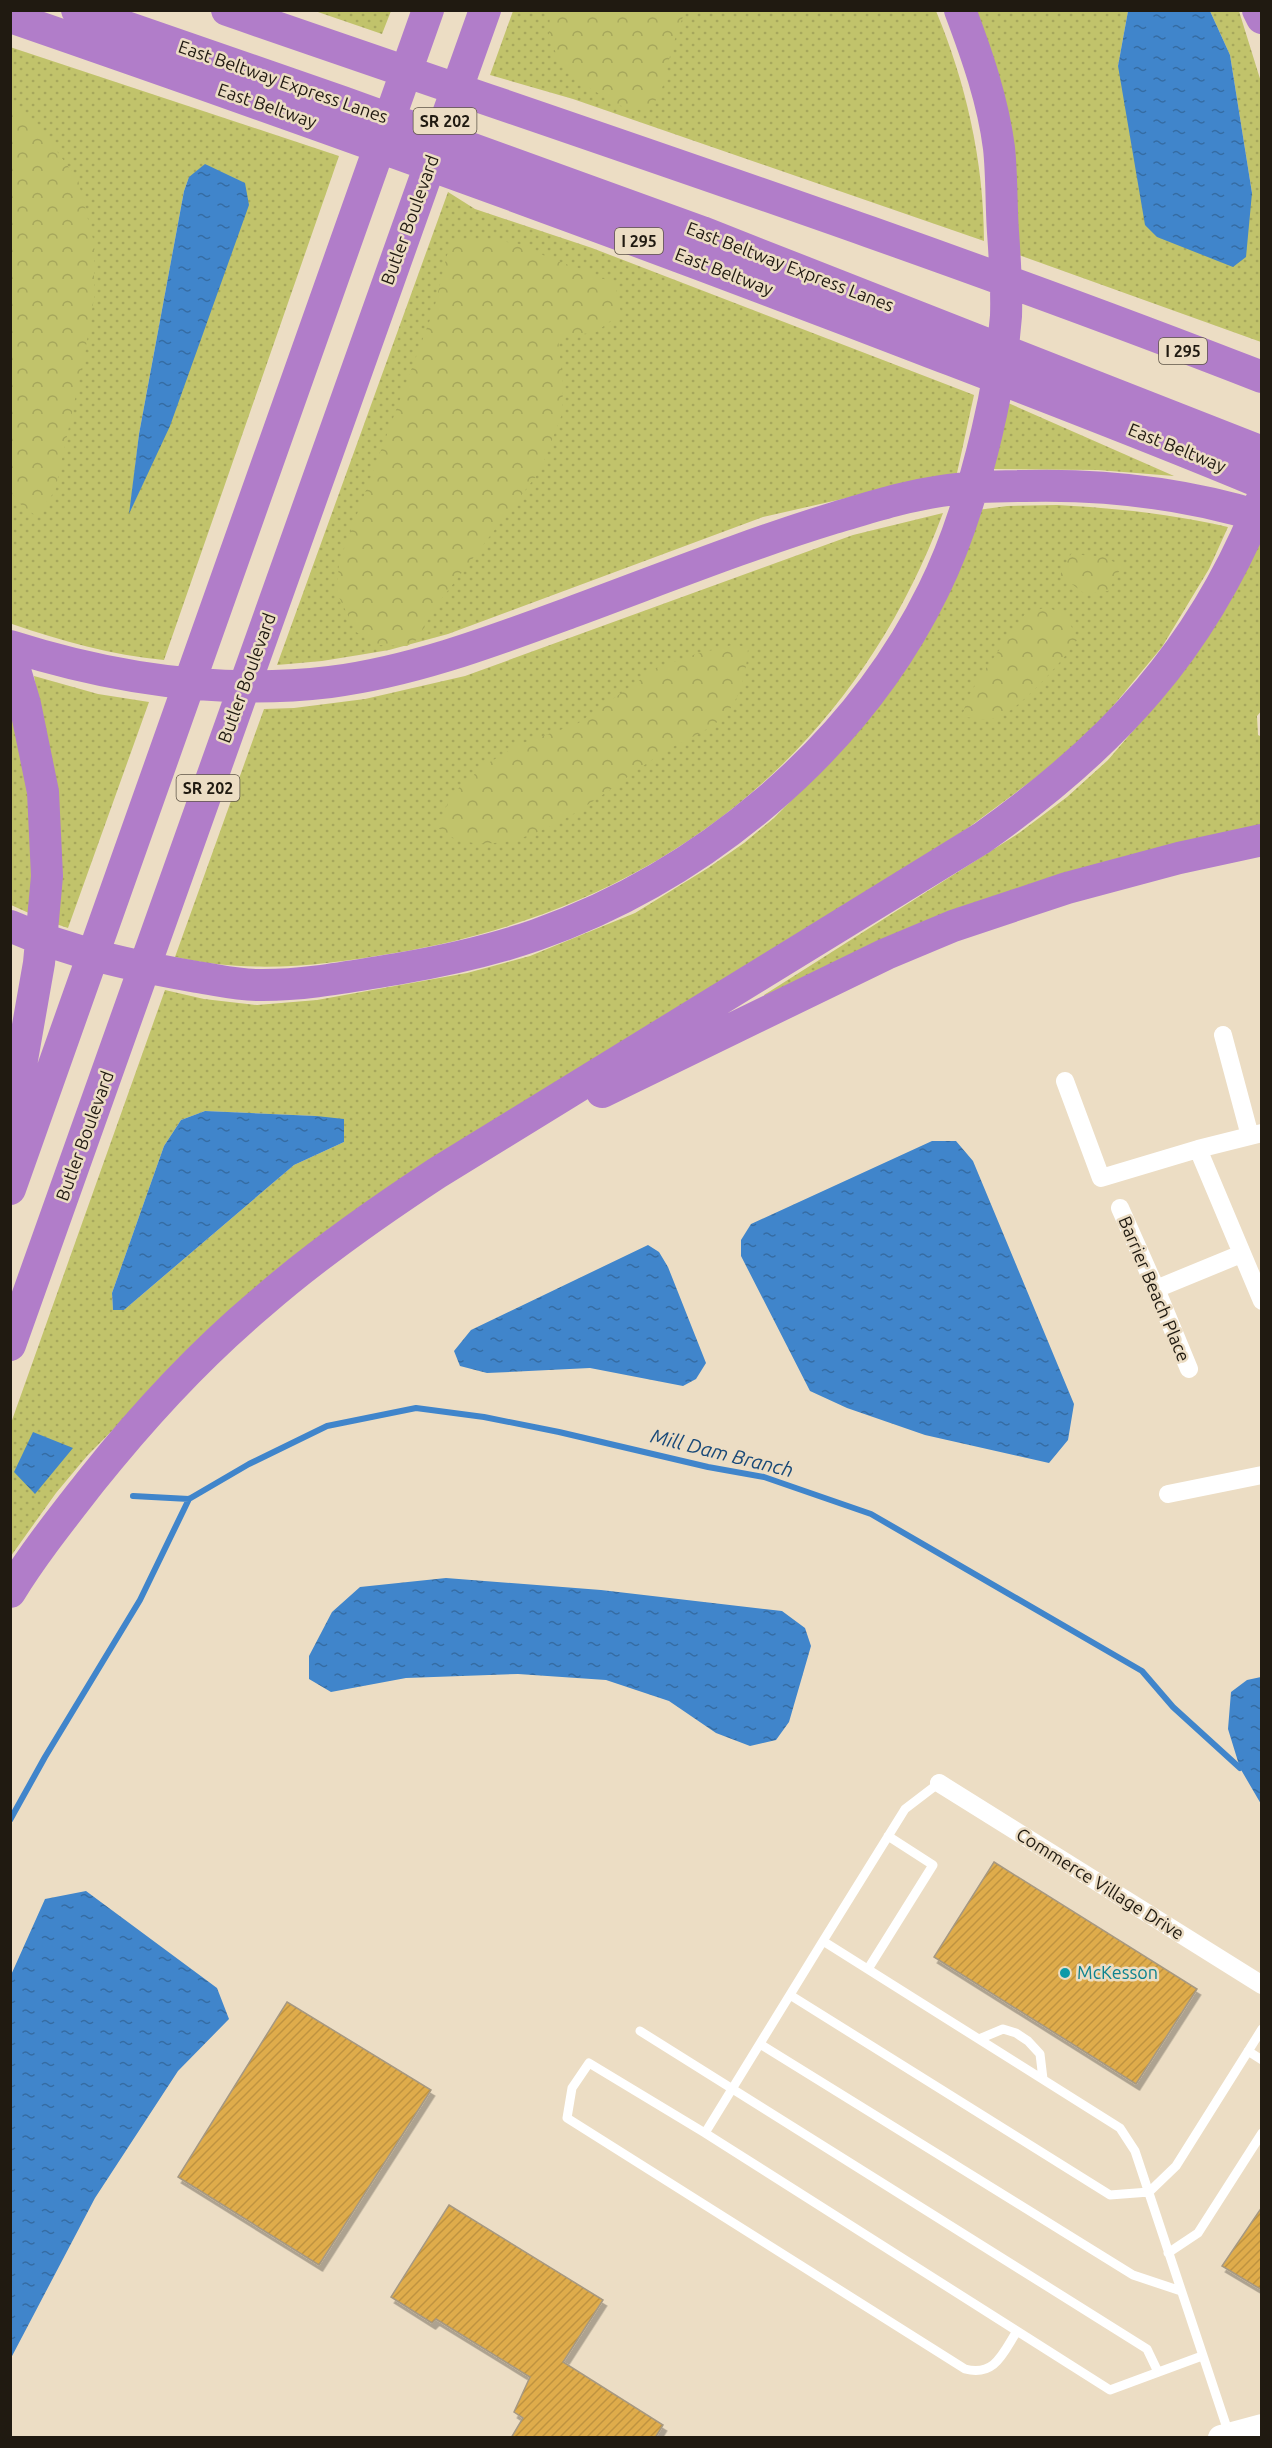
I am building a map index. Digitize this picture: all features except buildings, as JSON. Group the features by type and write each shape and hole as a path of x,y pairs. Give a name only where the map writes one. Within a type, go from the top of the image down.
{"highway":[{"name":"East Beltway Express Lanes","path":"77,10 343,102 702,232 1262,452"},
{"name":"I 295","path":"227,10 1104,315 1262,377"},
{"name":"SR 202","path":"10,1189 428,10"},
{"name":"Butler Boulevard","path":"10,1345 485,10"},
{"path":"10,926 59,944 137,966 259,986 333,981 446,961 492,949 573,921 658,879 694,856 765,804 826,744 883,674 931,596 957,538 980,461 1001,364 1006,314 1004,241 999,148 983,77 960,10"},
{"path":"1258,10 1262,18"},
{"name":"East Beltway","path":"10,17 330,128 679,255 1166,443 1262,483"},
{"name":"I 295","path":"1104,315 1262,386"},
{"path":"10,646 71,665 188,684 253,687 331,681 370,675 484,644 801,528 869,508 940,491 1012,486 1114,487 1179,496 1230,507 1253,529"},
{"path":"10,1592 63,1517 109,1459 207,1351 260,1303 318,1256 377,1212 437,1173 972,844 1027,806 1101,743 1171,664 1226,578 1253,529 1262,499"},
{"path":"10,653 25,704 43,792 47,876 39,963 10,1128"},
{"path":"437,1173 886,954 953,926 1077,885 1179,858 1262,840"}],"main road":[{"path":"1225,2436 1262,2427"}],"street":[{"path":"1065,1081 1101,1178 1198,1149 1256,1135 1223,1035"},
{"path":"1198,1149 1262,1301"},
{"name":"Barrier Beach Place","path":"1120,1208 1189,1369"},
{"path":"1156,1289 1241,1254"},
{"path":"1168,1494 1262,1475"},
{"name":"Commerce Village Drive","path":"939,1783 1262,1985"}],"lane":[{"path":"705,2133 904,1809 939,1783"},
{"path":"868,1969 933,1865 888,1836"},
{"path":"824,1941 1120,2128 1135,2151 1149,2192 1202,2356 1225,2436"},
{"path":"790,1995 1110,2195 1149,2192 1176,2166 1262,2029"},
{"path":"979,2038 1003,2029 1016,2033 1029,2041 1040,2054 1043,2079"},
{"path":"640,2031 1147,2349 1158,2372"},
{"path":"760,2044 1133,2275 1181,2292"},
{"path":"1248,2051 1262,2060"},
{"path":"1017,2331 995,2364 987,2370 976,2372 965,2369 567,2118 572,2088 589,2062 705,2133 1110,2390 1202,2356"},
{"path":"1168,2253 1198,2233 1262,2133"}],"green space":[{"path":"391,10 382,34 315,11"},
{"path":"513,11 936,11 956,66 971,123 981,182 984,241 573,99 490,75"},
{"path":"550,11 685,11 661,92 646,111 617,105 588,87 561,65 549,37"},
{"path":"966,11 1128,11 1118,66 1252,193 1230,55 1210,11 1239,11 1261,82 1261,342 1016,254"},
{"path":"10,47 339,156 164,660 125,655 87,646 12,624","holes":["189,177 152,463 130,511 139,434 184,191"]},
{"path":"10,98 48,139 78,180 94,243 94,298 84,358 55,491 36,516 19,503 11,492"},
{"path":"448,192 475,209 592,248 974,395 957,473 763,517 448,634 389,650 322,661 277,665"},
{"path":"488,239 519,244 554,260 593,273 615,285 621,313 596,332 558,338 563,385 562,414 540,471 433,610 418,639 407,646 378,645 356,632 337,593 339,562 434,309 447,255 455,240"},
{"path":"1006,402 1174,476 1098,470 992,469"},
{"path":"1057,505 1121,510 1186,518 1228,527 1209,569 1162,647 1104,717 1079,742 968,828 775,954 175,1367 87,1456 56,1493 11,1556 11,1423 165,990 204,999 257,1005 317,1000 467,973 530,956 635,913 744,843 774,818 840,751 978,510 1007,506","holes":["205,1111 316,1116 344,1142 294,1165 124,1310 113,1310 112,1293 164,1146 181,1120"]},
{"path":"943,513 904,601 855,680 797,749 731,810 658,860 577,901 489,932 395,953 339,962 258,967 175,957 264,709 294,708 365,699 465,676 853,535"},
{"path":"1261,536 1262,710 1257,716 1258,735 1262,737 1261,834 766,1002 764,995 1019,833 1067,797 1108,760 1168,690"},
{"path":"1071,554 1104,557 1122,566 1108,591 1085,594 1060,575"},
{"path":"1047,607 1059,613 1070,623 1077,640 1071,649 1032,692 1003,715 988,719 962,716 968,697 982,674 1025,614"},
{"path":"736,644 748,649 747,659 741,688 727,713 713,725 661,754 592,802 542,830 516,839 489,843 461,841 437,827 452,794 485,765 520,744 577,724 657,668 693,655"},
{"path":"34,676 98,694 149,702 68,928 53,923 40,711"},
{"path":"10,683 29,798 33,856 31,914 11,905"}],"water":[{"path":"1128,11 1210,11 1230,55 1252,193 1246,257 1233,267 1157,237 1145,225 1118,66"},
{"path":"205,164 245,183 249,205 170,426 129,514 139,434 184,191 189,177"},
{"path":"205,1111 344,1119 344,1142 294,1165 124,1310 113,1310 112,1293 164,1146 181,1120"},
{"path":"932,1141 956,1141 973,1161 1074,1404 1068,1440 1049,1463 925,1435 847,1408 810,1391 741,1256 741,1240 751,1224"},
{"path":"648,1245 659,1252 668,1267 706,1363 696,1379 683,1386 590,1368 487,1373 460,1366 454,1351 471,1330"},
{"path":"33,1432 73,1448 35,1494 14,1472"},
{"path":"446,1578 601,1590 782,1611 805,1628 811,1646 789,1722 776,1740 750,1746 716,1733 669,1701 606,1680 518,1674 406,1678 331,1692 309,1679 309,1656 332,1612 360,1587"},
{"path":"1262,1677 1261,1804 1240,1768 1228,1729 1231,1692 1247,1680"},
{"path":"86,1891 217,1988 229,2019 178,2071 95,2198 11,2358 11,1975 45,1899"}],"waterway":[{"name":"Mill Dam Branch","path":"133,1496 189,1499 249,1464 327,1426 416,1408 484,1417 708,1467 764,1477 871,1514 1142,1671 1173,1707 1240,1768"},
{"path":"10,1820 45,1757 140,1600 189,1499"}],"place":[{"name":"McKesson","path":"1065,1973"}]}
